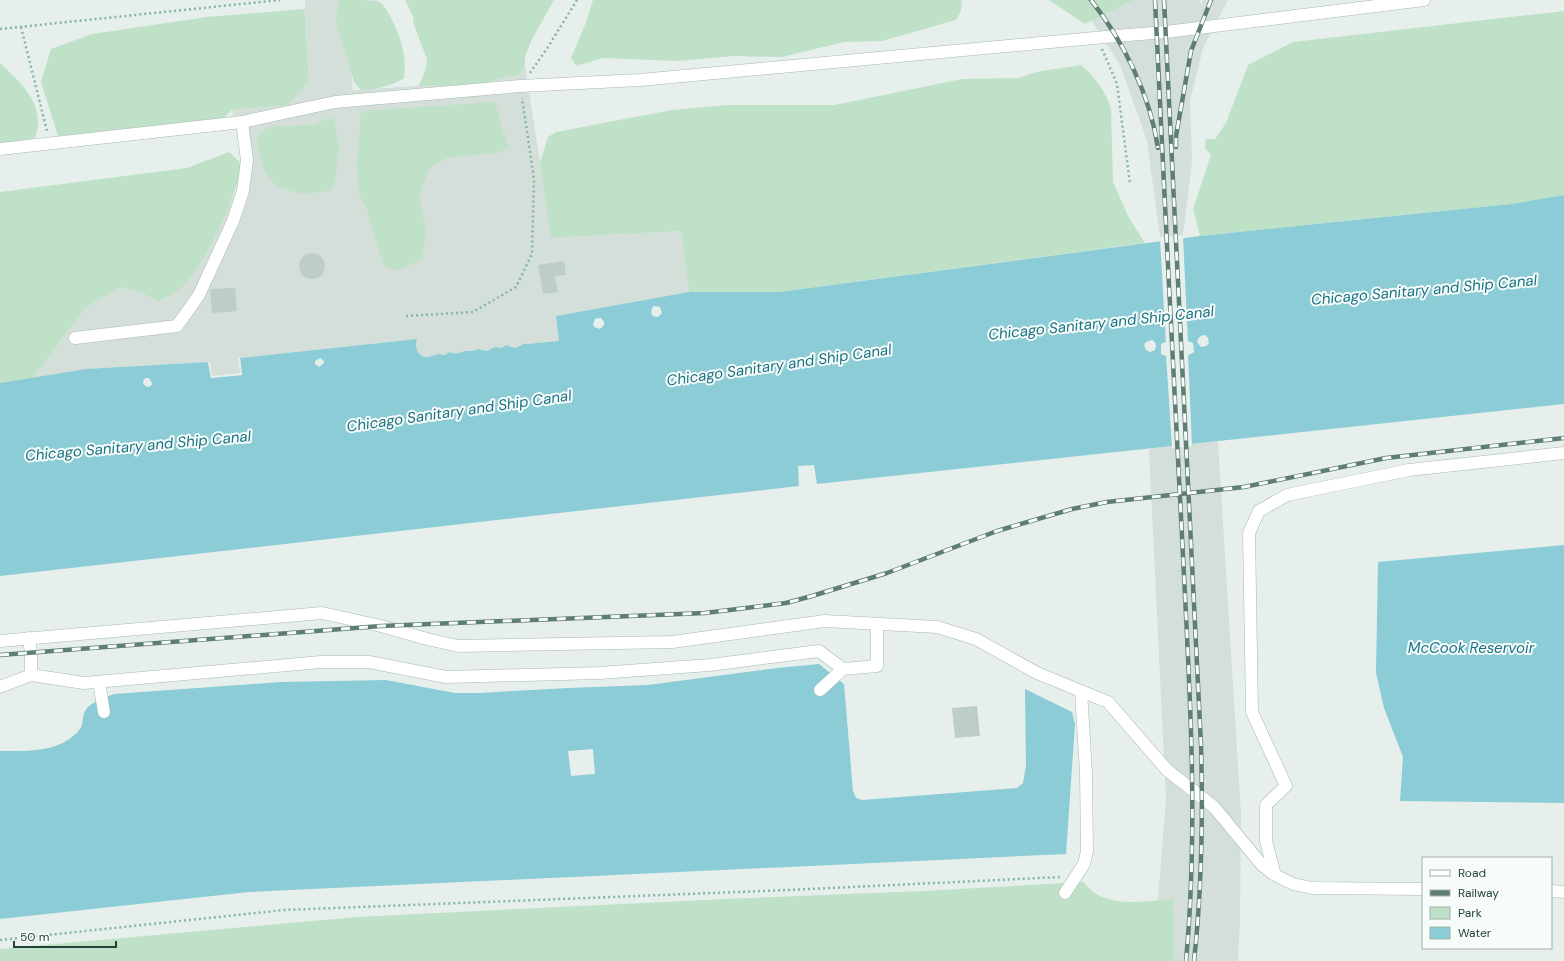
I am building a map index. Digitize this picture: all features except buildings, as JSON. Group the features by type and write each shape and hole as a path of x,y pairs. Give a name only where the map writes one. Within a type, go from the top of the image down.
{"lane":[{"path":"0,149 242,122 335,102 520,86 640,80 1097,37 1166,32 1364,3 1424,0"},
{"path":"75,338 177,326 200,295 233,221 243,191 247,160 242,122"},
{"path":"1275,875 1266,842 1266,805 1286,786 1252,712 1249,533 1259,511 1287,495 1410,470 1564,453"},
{"path":"0,641 322,613 381,626 427,640 458,646 672,642 825,621 937,627 976,639 1036,673 1108,702 1167,770 1214,807 1262,865 1275,875 1293,884 1312,888 1422,889"},
{"path":"820,690 843,669 877,666 877,624"},
{"path":"29,638 31,675"},
{"path":"0,687 31,675 84,683 321,662 369,662 446,677 600,673 710,665 819,651 843,669"},
{"path":"99,682 104,712"},
{"path":"1065,893 1084,864 1087,851 1086,773 1081,691"},
{"path":"1552,891 1564,892"}],"path":[{"path":"0,29 280,0"},
{"path":"406,316 473,312 516,287 532,254 534,179 520,86 548,48 577,0"},
{"path":"21,27 50,144"},
{"path":"1097,37 1117,84 1130,184"},
{"path":"0,940 284,910 780,890 1076,876"}],"shaded area":[{"path":"305,0 344,0 353,90 419,86 475,85 520,74 525,66 552,238 681,231 689,292 556,316 559,341 523,343 515,348 506,345 502,348 495,347 487,351 478,349 474,351 466,350 458,355 449,352 445,355 438,354 429,358 420,355 416,350 415,344 417,339 240,358 242,375 211,378 207,362 86,369 33,378 85,308 120,287 141,292 160,302 186,283 210,246 236,190 243,165 232,110 287,105 309,82"},
{"path":"1075,0 1200,0 1201,5 1203,0 1228,0 1203,48 1190,101 1192,162 1183,235 1160,237 1147,141 1121,67 1084,8"},
{"path":"1218,441 1241,815 1238,961 1153,961 1166,800 1149,449"}],"green space":[{"path":"341,0 378,1 382,4 394,23 402,45 405,68 404,78 389,85 366,90 361,90 354,82 336,22 338,4"},
{"path":"405,0 554,0 532,39 525,56 525,66 520,74 475,85 419,86 426,68 427,59 414,25 413,16"},
{"path":"593,0 961,0 962,6 956,20 882,41 844,42 782,57 734,56 677,61 603,58 576,66 571,58 585,25"},
{"path":"1049,0 1133,0 1085,24"},
{"path":"305,9 309,82 287,105 232,110 224,118 58,136 41,82 51,49 92,34 207,17"},
{"path":"1564,11 1564,195 1511,204 1200,236 1193,209 1211,155 1205,148 1206,139 1215,139 1226,123 1248,65 1293,42"},
{"path":"0,63 23,87 35,105 38,115 38,126 35,138 0,144"},
{"path":"1081,65 1099,84 1109,102 1111,109 1113,182 1128,216 1145,243 779,292 689,292 681,231 551,238 540,162 548,137 556,132 672,110 729,105 835,105 962,79 1019,78 1036,72"},
{"path":"495,102 502,129 509,147 501,152 446,158 430,168 419,194 426,232 422,260 396,270 387,268 382,261 367,210 359,194 357,166 361,111"},
{"path":"333,117 339,145 335,183 330,191 302,194 276,186 265,171 257,144 259,135 265,129 274,126 312,125"},
{"path":"229,152 243,165 227,211 213,241 205,256 187,282 159,302 141,292 120,287 85,308 33,378 0,383 0,192 187,168"},
{"path":"1084,882 1092,891 1102,897 1113,900 1137,902 1173,899 1174,961 0,961 0,949 357,917 923,891"}],"water":[{"name":"Chicago Sanitary and Ship Canal","path":"1564,195 1564,404 817,484 814,465 798,466 799,486 0,576 0,383 86,369 208,362 211,378 242,375 240,358 417,339 416,345 418,352 425,357 439,354 445,355 449,352 457,353 478,349 487,351 495,347 502,348 506,345 515,348 525,343 559,341 556,316 689,292 779,292 1200,236 1511,204","holes":["654,306 660,307 662,313 658,317 653,316 651,313","598,318 601,318 604,322 604,325 600,329 594,327 593,324 595,319","1205,335 1208,338 1209,343 1206,346 1201,347 1197,342 1202,336","1152,340 1155,342 1155,350 1150,352 1146,350 1144,345 1146,342","1185,340 1193,343 1194,352 1178,358 1169,357 1161,354 1161,344 1168,341","320,358 324,361 324,363 319,367 315,364 315,361","146,378 149,378 152,383 151,386 147,387 143,384 144,379"]},
{"name":"McCook Reservoir","path":"1564,545 1564,803 1400,801 1403,757 1384,708 1376,673 1378,562"},
{"path":"819,664 844,684 853,791 856,798 862,800 1017,788 1023,783 1026,766 1025,689 1072,712 1075,724 1066,854 249,892 0,919 0,751 43,749 54,747 63,743 80,729 84,713 90,705 114,694 281,682 386,680 455,693 479,693 648,685","holes":["593,749 595,774 571,776 568,751"]}],"pier":[{"path":"1183,236 1188,343 1166,344 1160,239"},
{"path":"1188,353 1192,446 1172,448 1166,354 1185,355"},
{"path":"238,358 240,358 242,375 211,378 208,362 210,362 212,376 240,373"}],"railway":[{"path":"1091,0 1114,33 1134,70 1149,108 1158,148"},
{"path":"1155,0 1192,749 1192,855 1186,961"},
{"path":"1164,0 1201,745 1201,853 1199,907 1194,961"},
{"path":"1176,147 1176,136 1191,51 1211,0"},
{"path":"0,655 381,626 705,613 786,603 887,573 997,531 1072,509 1107,502 1244,487 1386,458 1564,438"}]}
